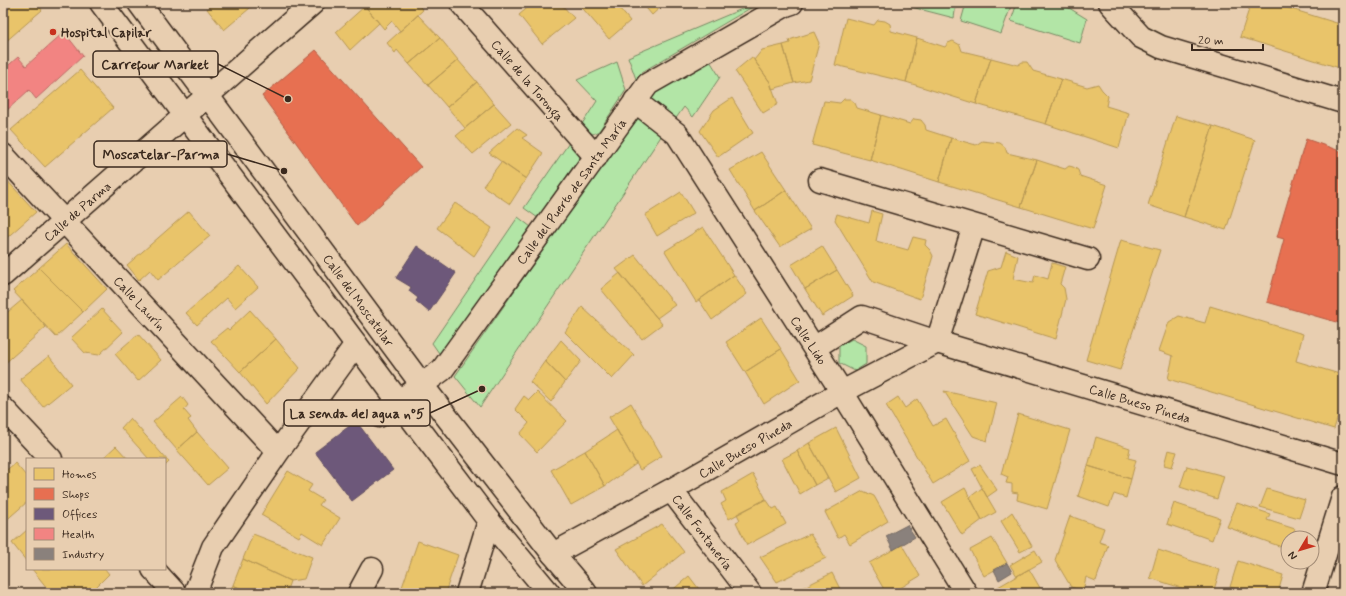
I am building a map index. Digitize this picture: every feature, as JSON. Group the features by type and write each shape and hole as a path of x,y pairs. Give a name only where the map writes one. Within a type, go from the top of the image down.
{"street":[{"path":"102,3 489,522 549,593"},
{"name":"Calle del Moscatelar","path":"139,3 422,385 553,554 586,593"},
{"name":"Calle de Parma","path":"3,275 313,3"},
{"name":"Calle de la Toronga","path":"461,3 596,157"},
{"path":"1110,3 1141,37 1161,47 1343,102"},
{"name":"Calle del Puerto de Santa María","path":"379,416 442,370 648,84 787,4"},
{"name":"Calle Lido","path":"635,101 677,134 842,392 966,593"},
{"name":"Calle Laurín","path":"3,155 278,452"},
{"path":"820,180 1088,259"},
{"path":"938,342 974,226"},
{"name":"Calle Bueso Pineda","path":"814,348 862,317 938,342 1343,464"},
{"name":"Calle Bueso Pineda","path":"553,554 671,490 842,392 938,342"},
{"path":"195,593 213,547 278,452 356,344"},
{"path":"3,408 50,458"},
{"name":"Calle Fontanería","path":"671,490 750,593"},
{"path":"1313,593 1343,497"},
{"path":"467,593 489,522"},
{"path":"359,593 372,569"},
{"path":"154,570 175,593"}],"green space":[{"path":"759,3 642,72 636,79 628,57"},
{"path":"896,3 949,3 956,4 954,18"},
{"path":"966,3 1012,3 1001,34 961,21"},
{"path":"1017,3 1061,3 1087,19 1080,43 1011,21"},
{"path":"707,56 720,77 693,117 684,107 672,124 641,102"},
{"path":"617,62 626,90 599,131 593,134 580,127 597,101 577,80"},
{"path":"640,104 668,126 480,407 455,376 554,234"},
{"path":"571,140 582,154 538,218 524,208"},
{"path":"518,217 531,227 441,356 432,343"},
{"path":"852,339 866,346 866,364 855,371 839,363 839,346"}],"building: Homes":[{"path":"3,3 37,3 42,10 4,43 3,41"},
{"path":"214,3 256,3 224,30 207,9"},
{"path":"369,3 416,3 423,10 400,31 392,21 384,29 365,6"},
{"path":"533,3 560,3 574,18 542,44 519,15"},
{"path":"578,3 615,3 630,21 609,39"},
{"path":"642,3 665,3 652,15"},
{"path":"1251,3 1272,3 1343,25 1343,69 1240,37"},
{"path":"365,6 379,23 350,50 336,32"},
{"path":"418,15 440,38 409,64 397,50 395,53 387,43"},
{"path":"846,18 874,25 878,20 885,21 890,24 891,31 917,38 906,82 835,65"},
{"path":"814,32 819,43 809,80 794,83 783,45 790,43 789,40"},
{"path":"440,38 458,60 428,85 409,64"},
{"path":"917,38 945,47 948,43 953,41 960,45 962,51 991,58 976,104 906,82"},
{"path":"783,45 794,83 772,89 770,82 754,60 762,50"},
{"path":"752,57 770,82 778,104 763,113 735,71"},
{"path":"991,58 1018,65 1022,62 1027,62 1033,71 1061,79 1046,124 976,104"},
{"path":"458,60 477,82 447,107 428,85"},
{"path":"80,70 113,108 45,167 11,130"},
{"path":"1061,79 1087,87 1098,84 1108,96 1106,106 1129,113 1119,148 1046,124"},
{"path":"477,82 494,104 465,128 447,107"},
{"path":"732,98 753,133 718,157 700,131 714,110"},
{"path":"844,99 850,99 855,103 857,108 881,115 870,160 812,145 824,101 840,103"},
{"path":"494,104 511,123 473,154 456,136"},
{"path":"881,115 910,124 914,119 921,120 925,125 926,130 951,138 939,182 870,160"},
{"path":"1176,116 1213,126 1184,217 1148,205"},
{"path":"1213,126 1255,140 1226,230 1184,217"},
{"path":"517,128 527,135 522,138 543,153 526,179 489,153"},
{"path":"951,138 976,145 982,141 1000,143 1005,147 1007,153 1037,160 1021,207 939,182"},
{"path":"761,152 786,190 755,211 730,170"},
{"path":"1037,160 1065,169 1069,166 1073,167 1078,170 1080,176 1107,185 1093,229 1021,207"},
{"path":"501,162 526,179 510,204 483,186"},
{"path":"3,176 36,212 3,241"},
{"path":"786,190 811,229 780,247 755,211"},
{"path":"681,192 694,213 657,236 645,215"},
{"path":"455,203 492,228 474,256 437,228"},
{"path":"189,211 210,236 158,280 150,270 139,280 127,265"},
{"path":"872,211 882,214 876,241 908,250 913,237 926,240 925,245 933,256 920,299 873,282 835,220 837,214 869,223"},
{"path":"703,227 734,275 696,302 665,251"},
{"path":"1121,240 1160,250 1120,370 1086,360"},
{"path":"66,244 107,289 83,312 39,268"},
{"path":"822,246 837,270 805,289 791,265"},
{"path":"1006,251 1018,256 1013,279 1033,283 1035,275 1048,279 1052,263 1065,267 1060,284 1064,288 1066,299 1056,339 975,314 988,271 1001,267"},
{"path":"635,255 675,305 657,318 616,269"},
{"path":"239,266 258,287 235,308 227,298 197,325 186,313"},
{"path":"39,268 83,312 56,337 13,291"},
{"path":"837,270 853,296 822,316 805,289"},
{"path":"620,273 662,324 642,339 601,289"},
{"path":"734,275 747,294 712,320 699,300"},
{"path":"22,300 46,327 3,365 3,316"},
{"path":"1210,306 1303,334 1296,361 1343,375 1343,399 1334,429 1168,379 1173,356 1159,351 1169,322 1179,316 1205,323"},
{"path":"582,307 634,355 612,379 565,332"},
{"path":"102,309 123,332 99,355 85,353 71,338"},
{"path":"250,310 276,339 240,372 211,341 227,328 229,330"},
{"path":"761,318 781,349 745,372 726,342"},
{"path":"138,334 161,360 138,381 115,354"},
{"path":"276,339 300,368 266,404 240,372"},
{"path":"561,340 581,361 565,382 545,361"},
{"path":"781,349 800,380 764,404 745,372"},
{"path":"49,356 71,384 43,407 20,379"},
{"path":"545,361 565,382 551,402 530,382"},
{"path":"944,391 997,403 987,441 973,436"},
{"path":"537,392 567,421 537,452 520,434 529,423 515,409 524,396 529,400"},
{"path":"182,397 188,405 184,410 191,418 188,420 197,432 177,450 153,422"},
{"path":"898,397 905,408 917,399 933,426 946,419 970,461 933,484 886,405"},
{"path":"631,403 662,456 640,470 609,417"},
{"path":"1018,414 1070,430 1047,509 1017,500 1018,493 1012,492 1012,484 1006,483 1008,477 1001,474"},
{"path":"130,418 165,458 148,458 121,428"},
{"path":"836,428 861,478 836,492 809,443"},
{"path":"617,430 636,464 605,486 585,451"},
{"path":"197,432 228,468 208,485 177,450"},
{"path":"1096,437 1130,448 1128,458 1136,460 1131,479 1088,466"},
{"path":"809,443 828,478 815,485 797,451"},
{"path":"116,446 127,458 103,458"},
{"path":"1168,450 1177,452 1172,467 1164,465"},
{"path":"585,451 605,486 571,505 551,470"},
{"path":"797,451 815,485 800,494 782,459"},
{"path":"15,463 26,476 26,503 3,523 3,473"},
{"path":"980,465 997,490 987,497 972,469"},
{"path":"1088,466 1131,479 1126,498 1114,494 1109,507 1078,496"},
{"path":"1187,466 1224,476 1217,499 1180,487"},
{"path":"288,471 312,485 308,491 323,500 319,505 340,518 323,545 302,532 299,537 261,515"},
{"path":"753,474 766,499 729,519 721,504 726,501 722,492"},
{"path":"965,488 982,520 962,535 942,502"},
{"path":"982,488 996,512 982,520 970,497"},
{"path":"1267,489 1305,500 1299,518 1260,507"},
{"path":"863,491 874,496 888,521 850,544 844,534 838,538 825,512"},
{"path":"766,499 773,509 777,507 786,524 747,545 736,522 740,520 737,514"},
{"path":"1174,503 1220,518 1212,540 1167,524"},
{"path":"1237,503 1270,514 1267,520 1295,529 1280,530 1280,546 1227,527"},
{"path":"1012,512 1032,546 1020,552 1001,521"},
{"path":"1070,516 1104,528 1099,542 1108,545 1096,581 1086,577 1083,591 1071,587 1055,560"},
{"path":"662,524 684,552 642,586 616,549"},
{"path":"26,531 26,561 12,543"},
{"path":"253,534 312,557 304,579 290,581 243,559"},
{"path":"810,534 826,558 777,582 760,557"},
{"path":"992,538 1007,563 984,576 970,550"},
{"path":"418,541 458,555 445,593 400,593"},
{"path":"902,545 920,576 892,593 886,593 869,563"},
{"path":"1035,550 1042,562 1017,576 1010,565"},
{"path":"1158,550 1220,570 1213,593 1197,593 1150,578"},
{"path":"243,559 290,581 286,593 250,593 233,585"},
{"path":"1238,561 1283,575 1278,593 1250,593 1230,587"},
{"path":"1029,569 1043,593 1001,593 998,587"},
{"path":"33,570 106,570 109,574 90,593 51,593"},
{"path":"832,573 842,593 792,593"},
{"path":"689,576 702,593 669,593"},
{"path":"233,585 250,593 229,593"}],"building: Shops":[{"path":"316,50 421,167 357,226 262,96"},
{"path":"1306,139 1343,152 1343,324 1267,302 1284,239 1277,237"}],"building: Offices":[{"path":"417,246 456,273 429,312 416,301 418,298 409,291 411,287 396,278"},
{"path":"356,421 393,470 352,501 315,452"}],"building: Health":[{"path":"64,32 83,56 36,99 29,90 5,112 3,110 3,70 18,57 26,66"}],"building: Industry":[{"path":"907,525 915,537 893,550 886,536"},
{"path":"1007,563 1012,572 999,580 994,570"}],"place":[{"name":"Hospital Capilar","path":"53,32"},
{"name":"Carrefour Market","path":"288,99"},
{"name":"Moscatelar-Parma","path":"284,171"},
{"name":"La senda del agua nº5","path":"482,389"}]}
